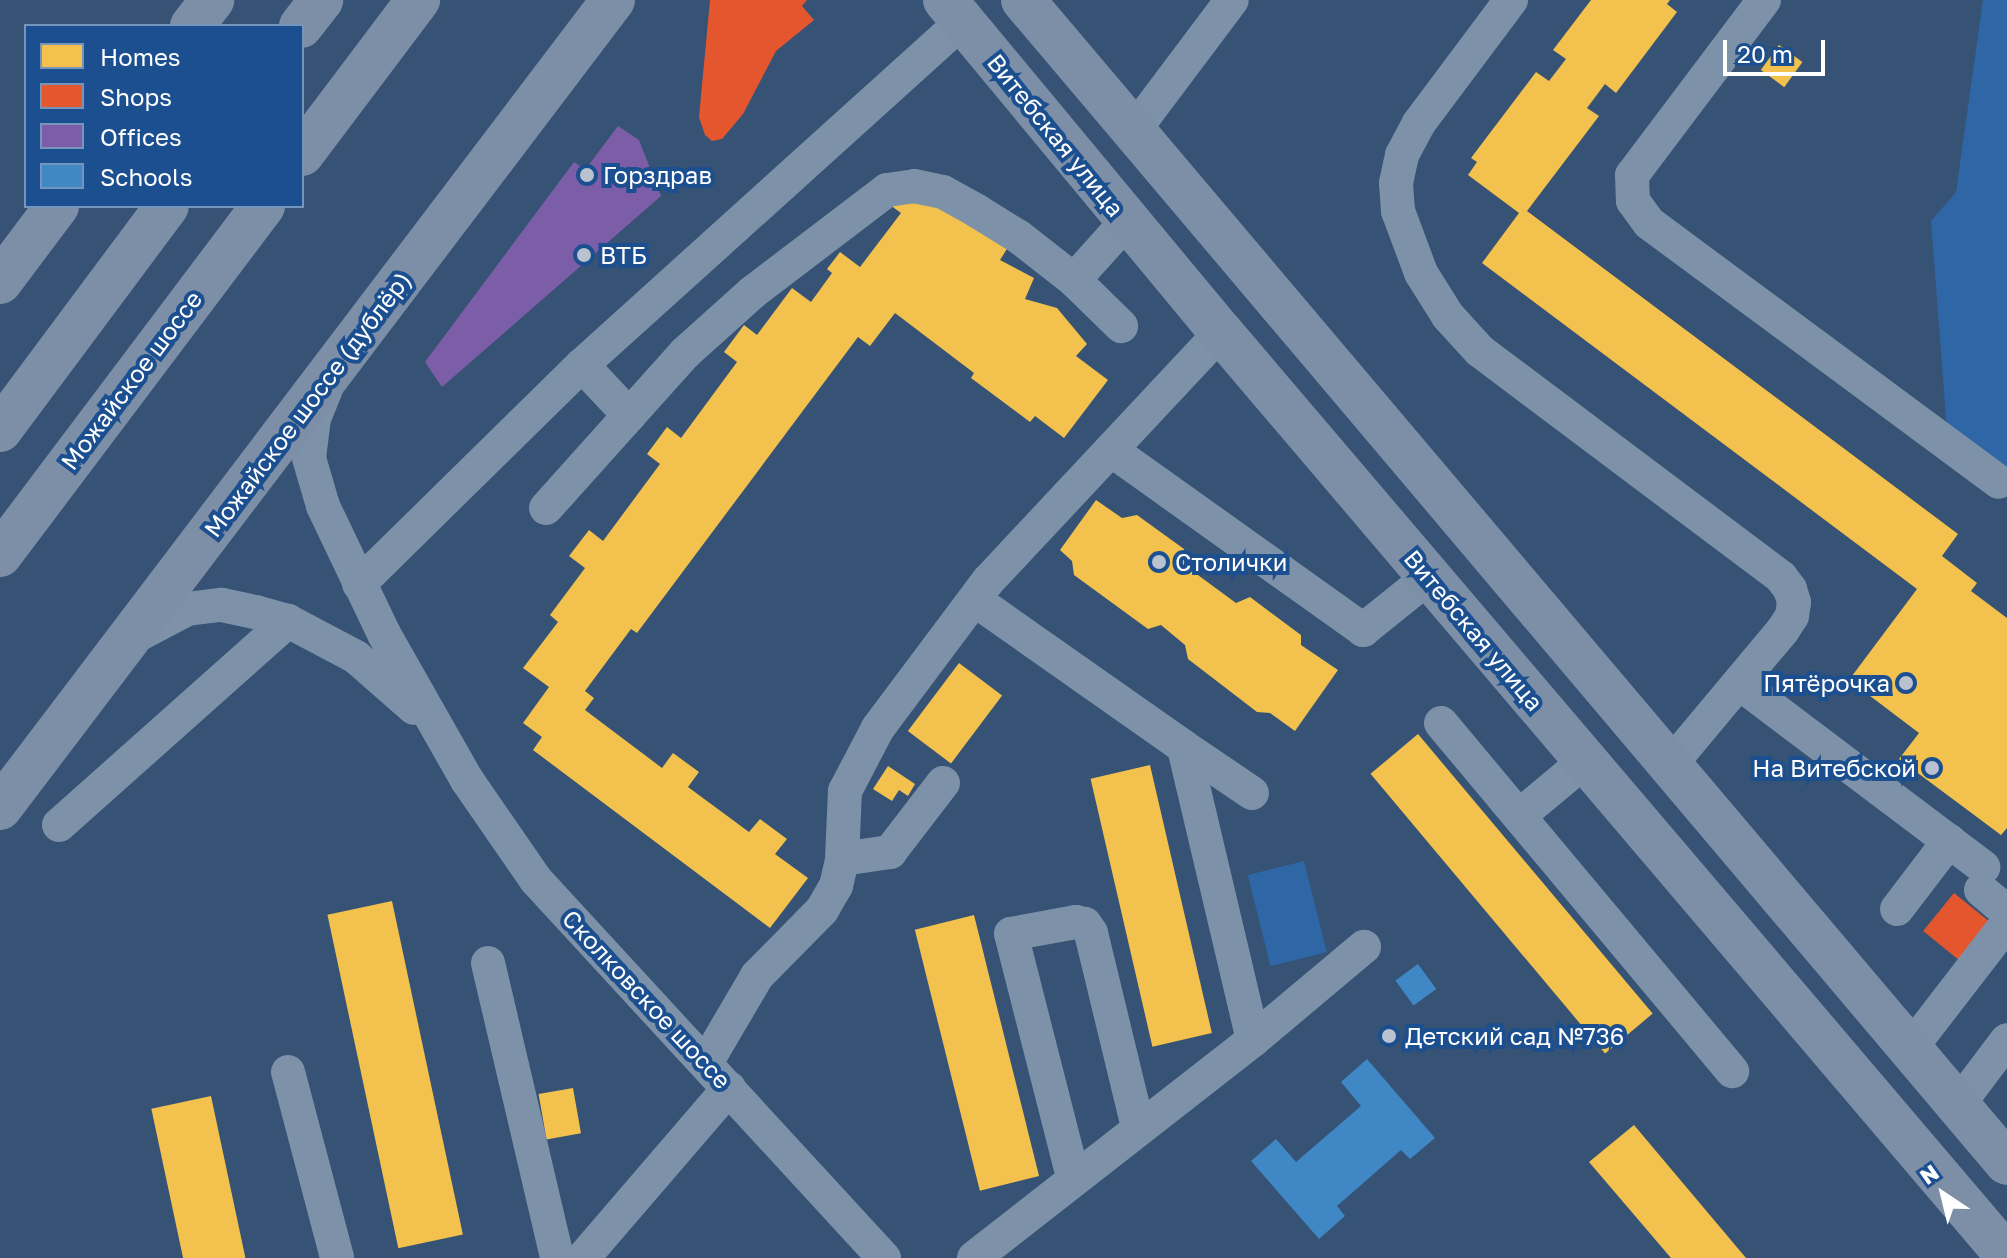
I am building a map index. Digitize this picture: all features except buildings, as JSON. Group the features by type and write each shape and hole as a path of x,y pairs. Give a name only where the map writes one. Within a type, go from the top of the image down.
{"main road":[{"path":"194,24 212,0"},
{"path":"303,24 321,0"},
{"path":"304,151 418,0"},
{"name":"Можайское шоссе (дублёр)","path":"0,808 613,0"},
{"path":"1023,0 1132,133 2007,1163"},
{"name":"Витебская улица","path":"954,11 1127,221 2007,1256"},
{"path":"0,282 56,208"},
{"path":"0,430 166,208"},
{"name":"Можайское шоссе","path":"0,555 261,208"}],"street":[{"path":"583,40 599,0"},
{"path":"1132,133 1232,0"},
{"path":"1511,0 1419,123 1402,155 1396,183 1398,211 1421,273 1434,296 1480,351 1781,577 1790,589 1794,602 1792,616 1670,765"},
{"path":"1764,0 1632,175 1633,201 1649,223 1999,482"},
{"path":"359,584 582,365 954,11"},
{"path":"546,508 685,353 753,292 887,190 914,186 943,192 1019,237 1074,280 1121,326"},
{"path":"1074,280 1127,221"},
{"path":"706,1063 757,976 822,910 836,886 842,859 845,791 878,728 988,581 1221,332"},
{"path":"582,365 629,415"},
{"name":"Сколковское шоссе","path":"333,370 314,418 309,458 323,506 359,584 432,724 499,830 536,880 884,1258"},
{"path":"1111,450 1363,630 1429,577"},
{"path":"975,600 1252,793"},
{"name":"Сколковское шоссе","path":"128,642 151,625 187,609 222,605 288,621 356,657 432,724"},
{"path":"59,825 288,621"},
{"path":"1739,683 1949,841 2007,912"},
{"path":"1441,723 1732,1071"},
{"path":"1184,747 1253,1040"},
{"path":"1519,816 1585,761"},
{"path":"842,859 890,852 943,783"},
{"path":"1897,909 1949,841"},
{"path":"1073,1177 1011,934 1076,922 1085,924 1091,933 1138,1128"},
{"path":"1910,1049 2007,923"},
{"path":"974,1258 1073,1177 1253,1040 1364,947"},
{"path":"488,963 557,1258"},
{"path":"1958,1105 2007,1040"},
{"path":"288,1072 337,1258"},
{"path":"583,1258 729,1088"}],"shaded area":[{"path":"1983,0 2007,0 2007,471 1948,444 1931,221 1956,192"},
{"path":"1304,861 1327,952 1270,966 1248,875"}],"place":[{"name":"Горздрав","path":"587,175"},
{"name":"ВТБ","path":"584,255"},
{"name":"Столички","path":"1159,562"},
{"name":"Пятёрочка","path":"1906,683"},
{"name":"На Витебской","path":"1932,768"},
{"name":"Детский сад №736","path":"1389,1036"}]}
